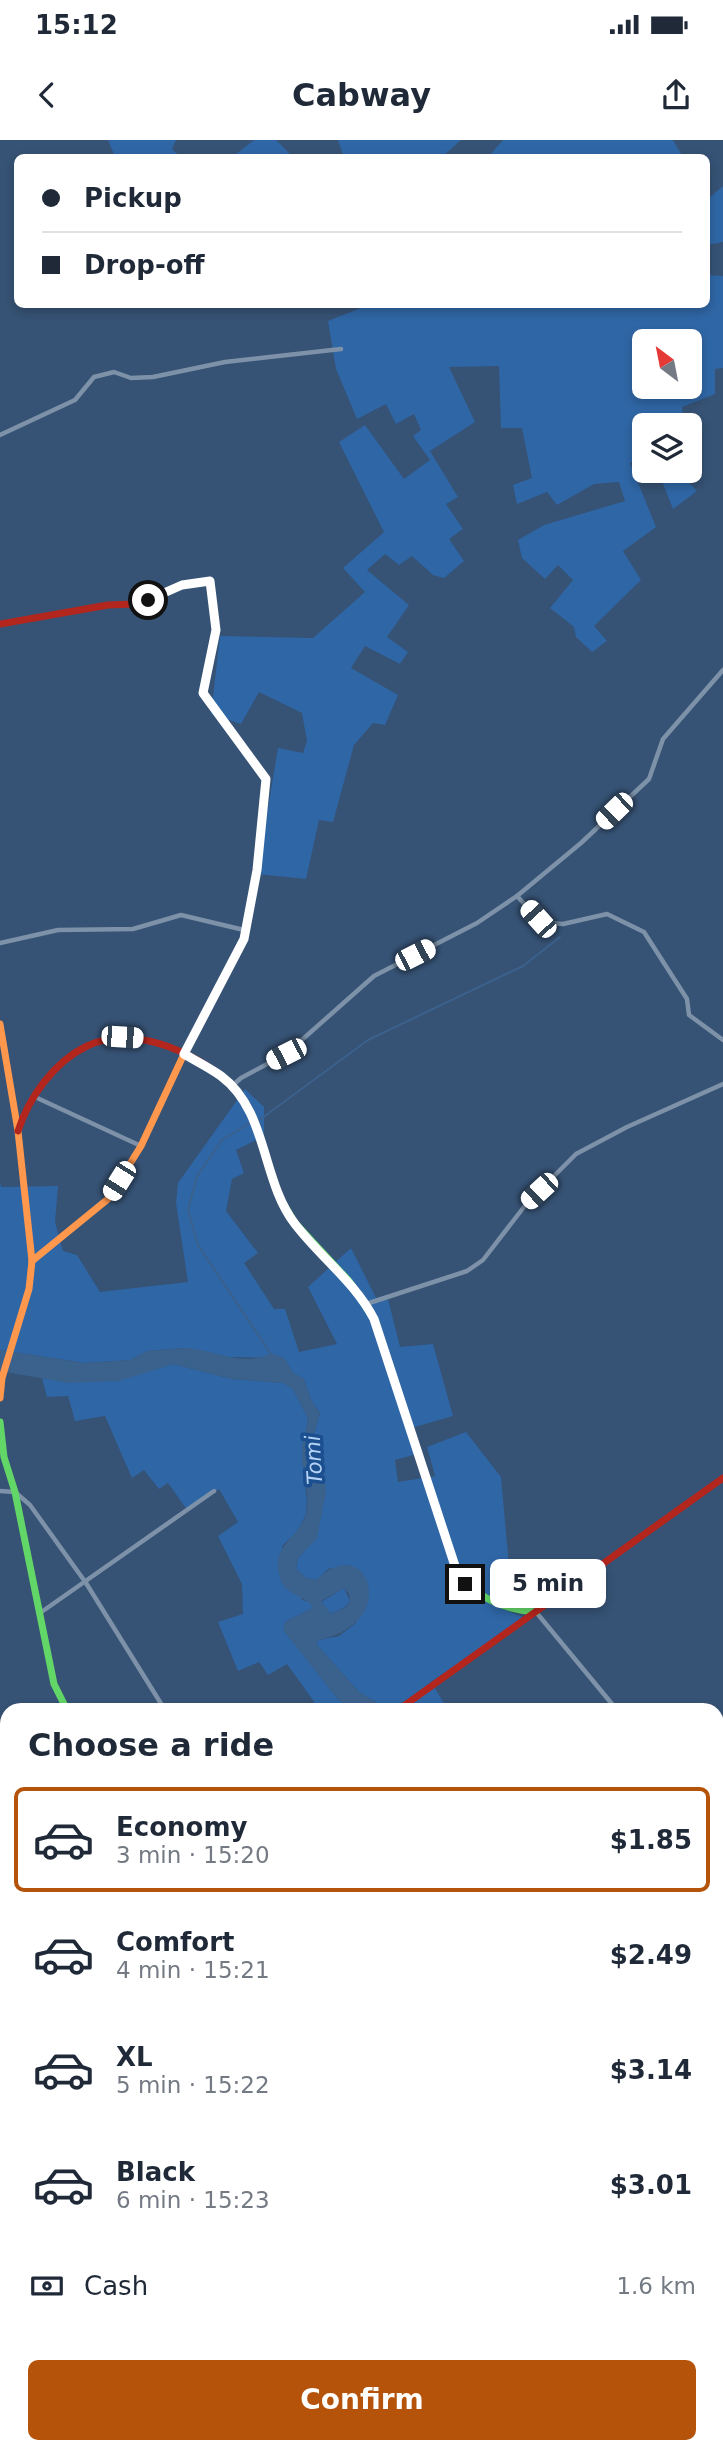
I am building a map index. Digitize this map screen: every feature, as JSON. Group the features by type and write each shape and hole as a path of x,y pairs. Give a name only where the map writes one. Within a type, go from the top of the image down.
{"main road":[{"path":"0,624 108,605 136,604 182,585 210,581 216,630 203,693 266,779 257,870 244,939 184,1054 141,1146 108,1199 32,1261"},
{"path":"0,1024 18,1131 32,1261 23,1313 10,1350 0,1398"},
{"path":"18,1131 21,1119 35,1097 68,1057 95,1042 122,1037 138,1038 184,1054 232,1086 253,1119 275,1191 294,1223 350,1281 374,1319 456,1569 465,1584 480,1597 514,1612 536,1612"},
{"path":"0,1422 4,1457 15,1492 54,1684 64,1703"},
{"path":"408,1703 723,1478"}],"street":[{"path":"0,435 75,400 94,377 104,374 114,372 131,378 153,377 225,362 341,349"},
{"path":"232,1086 241,1078 286,1054 374,976 477,923 517,896 581,843 649,779 663,739 723,670"},
{"path":"517,896 538,919 550,923 564,924 607,914 644,932 687,999 689,1015 723,1040"},
{"path":"0,943 58,930 133,929 181,915 244,930"},
{"path":"366,1304 467,1271 483,1260 527,1203 576,1154 627,1127 723,1084"},
{"path":"35,1097 141,1146"},
{"path":"0,1491 15,1492 30,1505 86,1583 161,1703"},
{"path":"40,1613 214,1491"},
{"path":"536,1612 611,1703"}],"shaded area":[{"path":"108,140 176,140 172,149 178,154 114,154"},
{"path":"254,140 276,140 290,154 236,154"},
{"path":"338,140 461,140 445,154 343,154"},
{"path":"503,140 673,140 681,154 491,154"},
{"path":"723,186 723,242 710,244 710,197"},
{"path":"710,275 723,276 723,368 715,369 715,394 682,407 683,413 632,413 632,483 638,483 656,527 623,551 641,580 594,626 607,641 592,652 576,637 574,627 550,608 573,580 558,565 545,579 522,558 518,540 544,525 625,501 619,482 594,484 557,505 547,492 517,504 513,485 532,478 522,428 501,428 499,366 449,367 475,422 430,451 458,497 446,504 463,529 449,539 464,561 444,578 433,575 412,556 399,565 385,554 367,570 409,605 387,637 408,652 400,664 365,646 351,668 398,695 385,725 373,723 354,745 333,822 319,820 306,879 257,874 278,748 303,753 307,741 302,713 259,692 241,724 211,714 220,636 313,638 365,592 343,568 384,532 339,442 365,425 404,479 430,460 413,436 421,430 414,414 396,424 386,404 357,419 336,369 328,321 361,308 710,308"},
{"path":"663,483 689,483 697,491 673,509"},
{"path":"245,1089 264,1107 264,1136 236,1150 244,1173 232,1179 226,1211 258,1253 244,1263 274,1309 285,1309 299,1352 337,1344 308,1287 351,1248 376,1298 387,1295 400,1347 433,1344 453,1416 408,1429 417,1454 395,1460 398,1482 435,1476 427,1447 466,1432 501,1477 509,1566 494,1568 490,1604 525,1618 431,1682 444,1703 377,1703 359,1692 317,1645 318,1640 339,1636 356,1623 350,1565 328,1569 317,1580 306,1578 296,1569 298,1558 317,1537 323,1463 313,1437 320,1413 311,1400 304,1379 293,1373 284,1358 227,1357 187,1348 147,1351 130,1360 85,1363 0,1350 0,1182 1,1187 58,1186 55,1222 63,1251 77,1255 100,1292 188,1282 176,1203 178,1183"},
{"path":"173,1364 232,1379 284,1383 293,1389 308,1418 302,1455 307,1502 306,1514 298,1531 282,1546 302,1600 311,1602 313,1608 285,1622 284,1630 343,1703 315,1703 287,1664 268,1675 259,1662 238,1671 218,1622 243,1614 242,1584 218,1536 238,1522 219,1489 188,1511 168,1483 159,1489 144,1470 132,1478 105,1416 75,1421 68,1396 47,1397 42,1378 77,1382 108,1380"},
{"path":"344,1588 350,1601 344,1608 331,1614 321,1602"}],"water":[{"name":"Tomi","path":"187,1348 240,1359 271,1353 284,1358 293,1373 304,1379 311,1400 320,1413 313,1437 323,1463 326,1492 317,1538 298,1558 296,1569 306,1578 317,1580 335,1567 350,1566 362,1572 368,1585 368,1601 361,1617 344,1631 318,1640 317,1645 359,1692 377,1703 343,1703 283,1630 285,1622 313,1608 284,1586 278,1569 281,1551 302,1523 307,1507 302,1450 308,1418 293,1389 284,1383 232,1379 173,1364 119,1381 68,1383 0,1371 0,1350 85,1363 130,1360 147,1351","holes":["344,1588 350,1601 345,1608 331,1614 321,1601"]}],"waterway":[{"path":"258,1121 368,1040 523,966 560,937"},
{"path":"250,1123 222,1140 197,1176 188,1210 198,1245 271,1354"}],"traffic: fast":[{"path":"268,1165 280,1198 295,1223 349,1281 374,1319 456,1569 472,1588 490,1600 512,1608 536,1612"},
{"path":"0,1422 4,1457 15,1492 54,1684 64,1703"}],"traffic: slow":[{"path":"32,1261 108,1199 141,1146 184,1054 244,939"},
{"path":"0,1024 18,1131 32,1261 29,1289 2,1378 0,1398"}],"traffic: jam":[{"path":"0,624 108,605 136,604 182,585 210,581 216,630 203,693 266,779 257,870 244,939"},
{"path":"18,1131 36,1093 64,1061 87,1046 126,1038 168,1046 207,1066 223,1078 243,1100 268,1165"},
{"path":"408,1703 723,1478"}],"route":[{"path":"148,600 182,585 210,581 216,630 203,693 266,779 257,870 244,939 184,1054 222,1077 245,1102 253,1119 275,1191 294,1223 350,1281 374,1319 456,1569 465,1584"}]}
